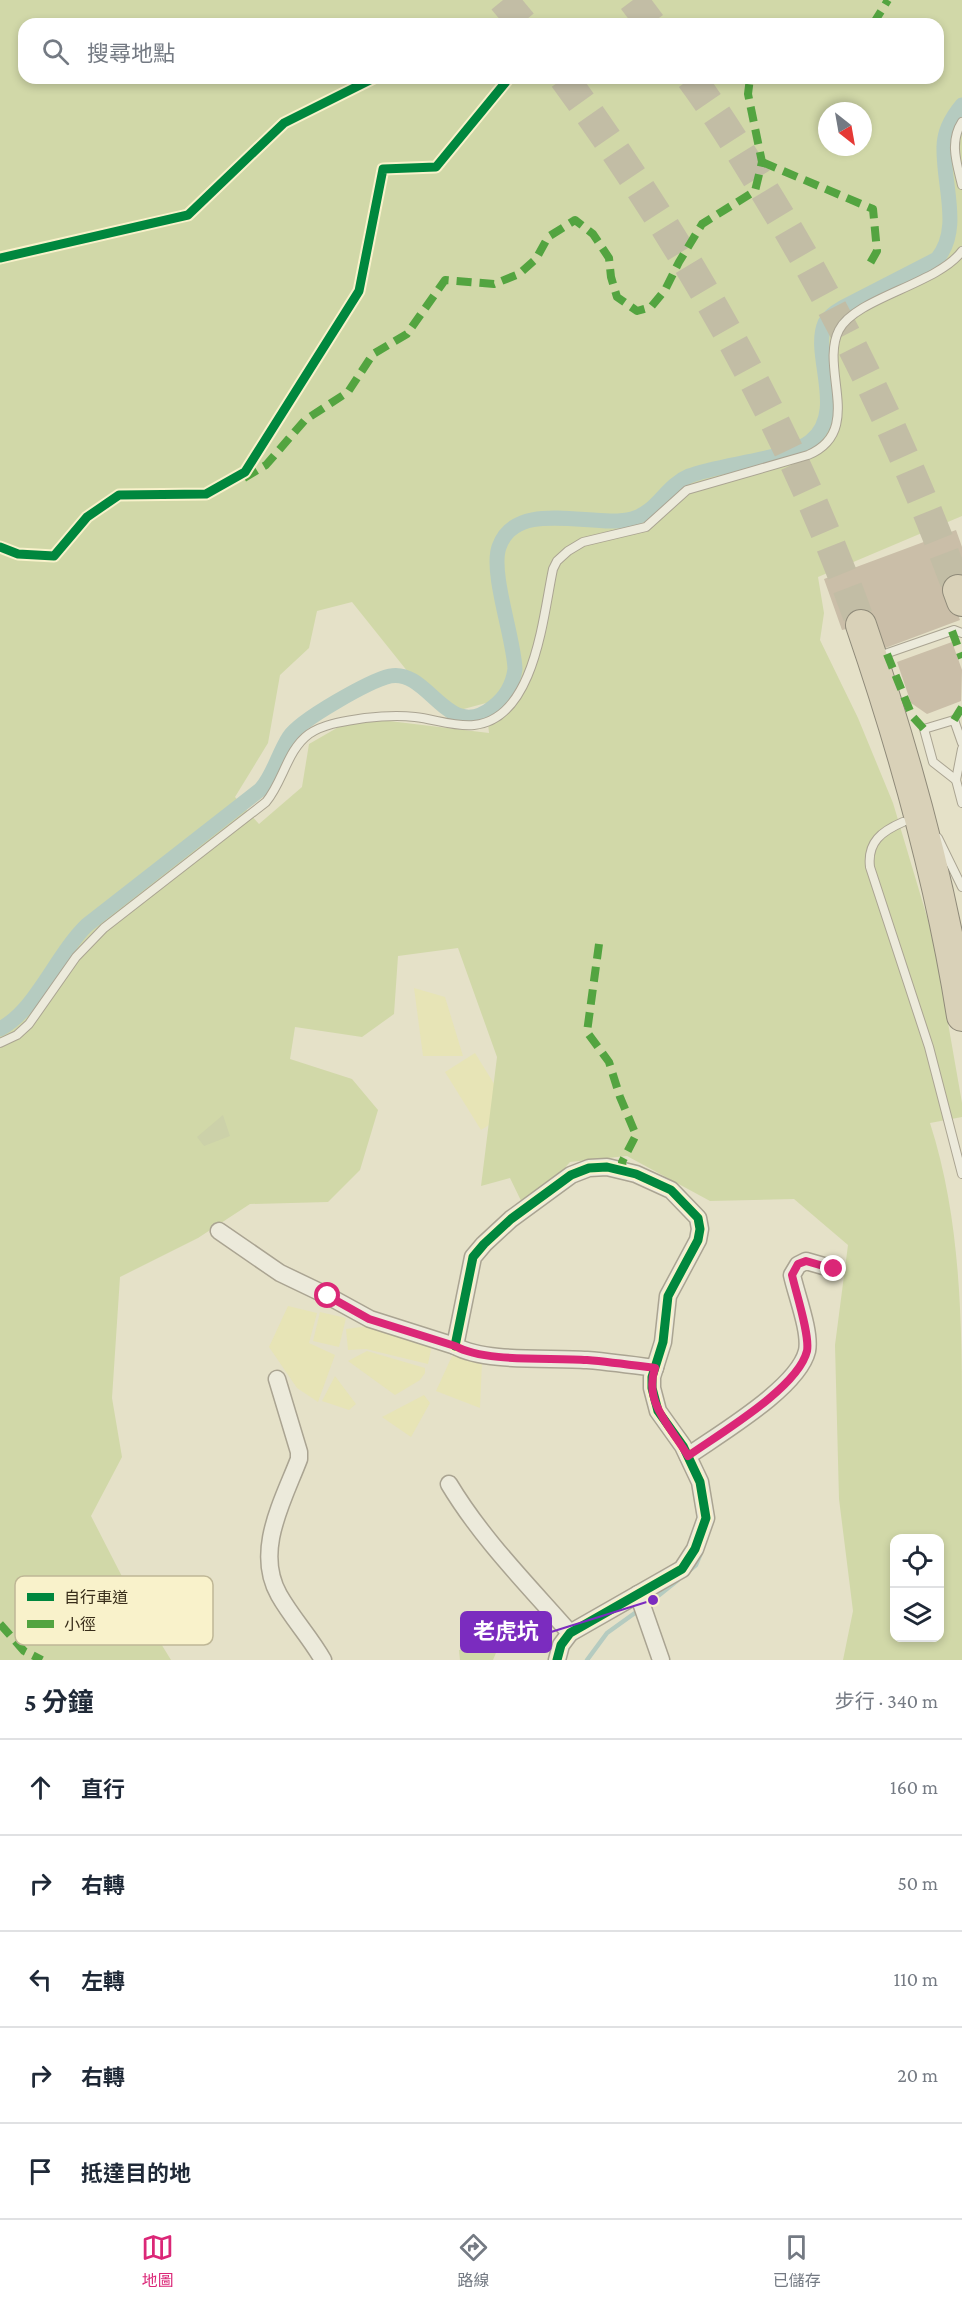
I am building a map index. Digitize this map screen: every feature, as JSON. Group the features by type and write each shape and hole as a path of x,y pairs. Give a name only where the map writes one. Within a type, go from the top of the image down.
{"highway":[{"path":"861,626 909,778 912,822 950,888 955,971 962,1016"}],"street":[{"path":"455,1346 469,1269 477,1251 511,1219 571,1175 589,1168 616,1168 646,1177 671,1190 694,1214 700,1226 696,1243 668,1296 663,1342 652,1377 652,1388 658,1411 688,1456 700,1482 706,1518 695,1549 682,1569 639,1597 570,1633 561,1645 557,1660"},
{"path":"219,1231 280,1273 369,1319 455,1346 467,1352 488,1356 586,1360 655,1368"},
{"path":"688,1456 777,1392 793,1376 807,1351 807,1344 792,1275 798,1264 806,1261 834,1269"},
{"path":"277,1379 300,1452 271,1535 269,1555 271,1574 279,1595 323,1660"},
{"path":"449,1484 463,1508 570,1633"},
{"path":"639,1597 661,1660"}],"lane":[{"path":"962,122 956,136 955,148 962,185"},
{"path":"0,1043 17,1035 29,1024 76,957 104,928 266,802 274,791 297,744 318,728 349,720 380,716 413,716 472,725 490,721 508,708 525,683 534,654 553,569 557,561 583,542 646,527 687,490 808,455 825,444 834,428 838,410 834,349 841,326 861,310 946,266 962,251"},
{"path":"874,664 882,656 952,631 962,633"},
{"path":"956,780 933,762 924,729 954,720 962,743"},
{"path":"962,749 956,780 962,803"},
{"path":"909,778 950,888"},
{"path":"912,822 887,829 878,837 869,854 870,867 929,1047 962,1174"},
{"path":"955,971 960,941"}],"shaded area":[{"path":"414,988 445,997 463,1056 423,1056"},
{"path":"475,1053 511,1111 481,1130 445,1072"},
{"path":"288,1306 317,1313 309,1343 335,1355 318,1402 297,1388 269,1347"},
{"path":"320,1312 346,1318 339,1347 313,1341"},
{"path":"368,1326 432,1345 428,1364 366,1349 348,1350 346,1329"},
{"path":"367,1351 425,1368 425,1373 420,1380 395,1395 348,1361"},
{"path":"452,1356 482,1362 480,1408 436,1391"},
{"path":"335,1376 356,1404 349,1410 322,1401"},
{"path":"424,1395 430,1403 411,1437 382,1417"}],"green space":[{"path":"0,0 962,0 962,516 818,577 824,613 820,640 858,718 893,803 933,937 962,1103 962,1117 930,1123 941,1161 948,1199 958,1276 962,1392 962,1660 843,1660 853,1611 839,1499 835,1345 848,1245 794,1199 710,1201 627,1156 570,1162 526,1211 510,1178 481,1186 497,1057 458,948 398,956 394,1014 362,1037 295,1027 290,1059 352,1079 378,1110 360,1170 328,1202 250,1204 198,1238 120,1277 112,1398 122,1457 91,1516 122,1576 15,1576 15,1645 162,1645 171,1660 0,1660","holes":["352,602 408,672 460,710 486,703 489,733 356,717 309,744 302,787 259,824 235,797 268,743 280,675 309,648 317,611"]},
{"path":"223,1115 230,1136 204,1146 197,1137"},
{"path":"501,1641 493,1660 460,1660 459,1650"}],"building":[{"path":"956,530 962,547 962,588 950,594 960,620 880,650 870,624 842,630 824,579"},
{"path":"952,642 962,670 961,701 927,714 911,703 897,662"}],"waterway":[{"path":"0,1029 25,1009 87,925 261,789 289,737 306,721 367,685 390,676 404,677 416,683 451,711 463,717 477,716 493,707 508,690 515,669 500,589 497,558 499,547 508,532 522,523 539,519 598,521 632,519 648,511 681,480 689,476 771,457 801,447 811,441 821,429 828,399 822,351 825,323 832,314 842,308 937,259 944,247 950,221 944,141 949,124 962,105"},
{"path":"690,1570 696,1565 701,1553"},
{"path":"587,1660 607,1633 678,1580"}],"tunnel":[{"path":"503,0 518,18"},
{"path":"633,0 646,18"},
{"path":"568,84 652,207 732,341 803,480 861,625"},
{"path":"695,84 736,144 791,234 845,332 916,484 958,590"}],"marked path":[{"path":"877,18 888,0"},
{"path":"244,478 266,465 305,420 348,392 373,354 407,334 445,280 494,284 519,274 536,259 548,237 575,220 593,234 609,258 611,277 617,297 637,311 651,307 665,290 702,224 755,191 762,162 748,94 749,84"},
{"path":"762,162 873,209 877,251 868,267"},
{"path":"952,631 962,658"},
{"path":"887,654 912,716 924,729"},
{"path":"954,720 962,707"},
{"path":"599,944 587,1032 609,1062 620,1097 636,1135 622,1162 623,1170"},
{"path":"0,1624 15,1641"},
{"path":"19,1645 24,1651 42,1660"}],"cycle path":[{"path":"0,258 188,215 284,123 362,84"},
{"path":"0,547 18,554 54,556 87,517 119,495 206,494 245,472 359,291 383,169 436,167 504,84"},
{"path":"455,1346 473,1257 511,1219 571,1175 589,1168 607,1167 636,1174 671,1190 698,1218 700,1229 698,1240 668,1296 663,1342 652,1377 652,1388 658,1411 683,1446 700,1482 706,1518 695,1549 682,1569 570,1633 561,1645 557,1660"}],"place":[{"name":"老虎坑","path":"653,1600"}],"route":[{"path":"328,1296 369,1319 455,1346 467,1352 488,1356 586,1360 655,1368 652,1388 658,1411 688,1456 777,1392 793,1376 807,1351 807,1337 792,1275 798,1264 806,1261 834,1269"}]}
